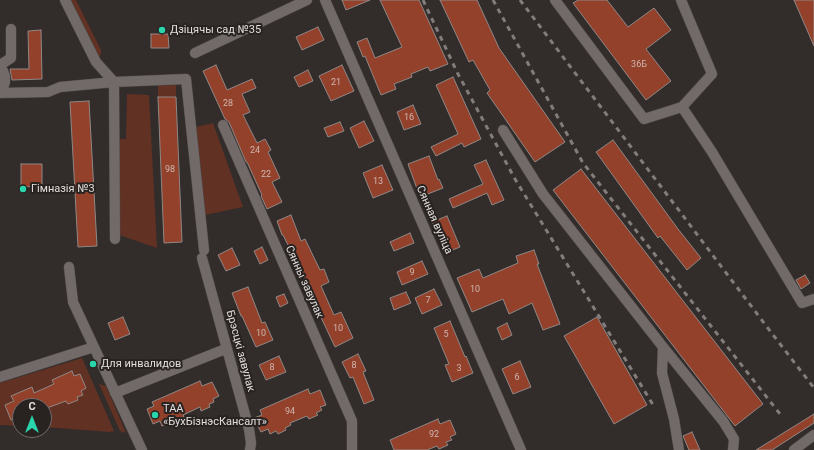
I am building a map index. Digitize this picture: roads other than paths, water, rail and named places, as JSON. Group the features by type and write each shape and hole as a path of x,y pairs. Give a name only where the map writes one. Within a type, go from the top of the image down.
{"street":[{"path":"65,0 96,62 114,82 115,239"},
{"path":"195,53 307,0"},
{"name":"Сянная вуліца","path":"325,0 521,450"},
{"path":"554,0 644,119 682,107 712,74 680,0"},
{"path":"0,93 5,82 5,76 0,66 11,58 11,29"},
{"name":"Брэсцкі завулак","path":"114,82 186,79 203,254 249,429 251,443 250,450"},
{"path":"0,93 48,92 60,87 114,82"},
{"path":"682,107 712,152 802,303 814,298"},
{"name":"Сянны завулак","path":"223,125 352,421 352,450"},
{"path":"503,130 543,194 723,421 734,439 733,450"},
{"path":"69,267 73,302 142,450"},
{"path":"0,377 94,347"},
{"path":"663,347 662,373 674,419 679,450"},
{"path":"115,393 223,350"},
{"path":"794,450 814,435"}],"railway":[{"path":"423,0 458,74 515,179 655,408"},
{"path":"493,0 583,163 780,414"},
{"path":"520,0 814,388"}],"place":[{"name":"Дзіцячы сад №35","path":"162,30"},
{"name":"Гімназія №3","path":"23,189"},
{"name":"Для инвалидов","path":"93,364"},
{"name":"ТАА «БухБізнэсКансалт»","path":"155,415"}]}
